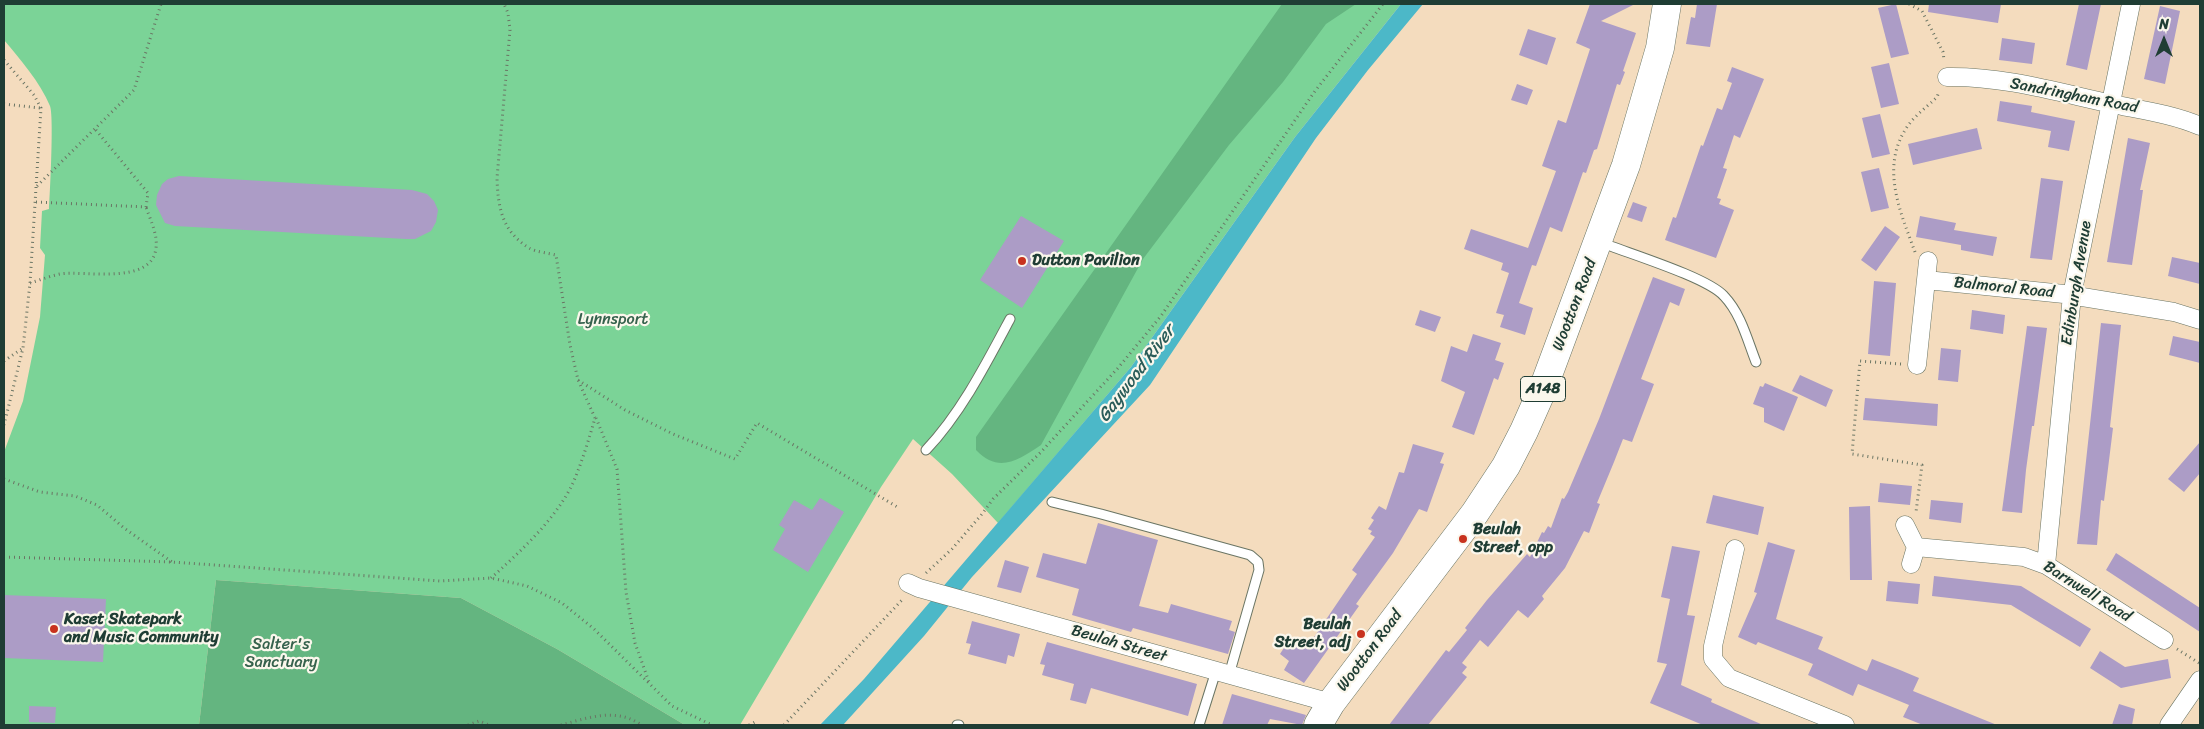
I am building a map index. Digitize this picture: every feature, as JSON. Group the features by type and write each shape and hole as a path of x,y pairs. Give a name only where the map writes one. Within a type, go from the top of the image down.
{"main road":[{"name":"Wootton Road","path":"1325,714 1475,513 1506,466 1544,386 1626,165 1660,48 1667,4"}],"street":[{"name":"Edinburgh Avenue","path":"2046,565 2072,296 2131,4"},
{"name":"Sandringham Road","path":"1947,77 1970,77 2040,87 2158,113 2200,126"},
{"path":"1917,365 1928,261"},
{"name":"Balmoral Road","path":"1926,280 2072,296 2174,312 2200,320"},
{"path":"1905,525 1916,547 1911,564"},
{"name":"Barnwell Road","path":"1916,547 2024,557 2046,565 2164,640"},
{"path":"1736,549 1713,646 1712,659 1729,678 1824,721 1845,725"},
{"name":"Beulah Street","path":"914,586 1222,673 1325,714"},
{"path":"2169,725 2200,680"}],"lane":[{"path":"1599,242 1701,281 1723,294 1737,313 1756,362"},
{"path":"926,450 944,431 992,354 1010,319"},
{"path":"1052,502 1250,555 1258,562 1258,570 1222,673 1199,725"}],"path":[{"path":"37,186 134,90 161,4"},
{"path":"504,4 508,12 510,30 497,178 498,202 508,230 530,249 556,255 570,345 578,380 617,468 626,592 635,642 650,685"},
{"path":"784,725 933,564 952,549 993,499 1054,438 1118,368 1161,316 1315,91 1383,4"},
{"path":"1909,4 1922,11 1943,52 1947,77 1937,97 1907,127 1901,139 1894,164 1894,192 1907,230 1917,258 1928,261"},
{"path":"4,60 34,95 41,108 30,283 23,348 4,425"},
{"path":"4,104 41,108"},
{"path":"30,283 61,274 108,275 124,273 146,265 154,258 157,247 146,207 148,193 95,128"},
{"path":"36,202 146,207"},
{"path":"4,362 23,348"},
{"path":"1905,525 1915,520 1922,465 1852,454 1860,361 1917,365"},
{"path":"578,380 625,410 674,434 735,459 757,423 899,508"},
{"path":"490,578 518,554 548,521 572,484 595,418"},
{"path":"4,479 40,492 76,496 97,505 124,528 172,562"},
{"path":"4,556 172,562 440,580 490,578 527,586 562,604 625,658 672,706 712,725"},
{"path":"2164,640 2200,664"},
{"path":"561,725 599,715 620,716 641,725"},
{"path":"468,725 480,721 489,725"},
{"path":"749,725 757,721"}],"green space":[{"name":"Lynnsport","path":"4,4 1401,4 1295,137 1131,367 998,523 952,474 913,439 881,487 740,725 685,725 557,649 461,598 216,580 199,725 4,725 4,452 23,401 40,317 45,255 40,248 42,211 49,209 52,139 50,106 46,97 29,71 4,40"},
{"path":"1282,4 1356,4 1326,24 1283,82 1229,145 1143,259 1041,445 1016,460 1009,462 1001,463 984,457 976,450 976,437"},
{"name":"Salter's Sanctuary","path":"216,580 461,598 557,649 685,725 199,725"}],"water":[{"name":"Gaywood River","path":"1401,4 1423,4 1368,70 1316,138 1150,385 972,577 924,636 843,725 820,725 864,679 1131,367 1295,137"}],"building":[{"path":"1590,4 1635,4 1601,21 1636,33 1623,71 1625,72 1620,85 1617,84 1597,149 1594,150 1586,173 1583,172 1562,232 1550,227 1536,266 1532,265 1519,303 1533,308 1525,335 1500,327 1504,315 1496,313 1509,273 1501,270 1503,263 1464,249 1471,229 1528,248 1556,171 1542,166 1558,120 1566,123 1590,49 1576,43"},
{"path":"1697,4 1717,4 1710,47 1686,44 1691,17 1695,18"},
{"path":"1896,4 1909,54 1891,58 1878,8"},
{"path":"1929,4 2001,4 1998,23 1928,12"},
{"path":"2079,4 2101,4 2087,70 2066,65"},
{"path":"2160,6 2180,11 2165,84 2144,79"},
{"path":"1528,29 1556,38 1547,65 1519,55"},
{"path":"2002,38 2035,43 2032,64 1999,60"},
{"path":"1889,63 1899,104 1881,108 1871,67"},
{"path":"1732,67 1764,79 1740,138 1734,135 1723,168 1727,169 1717,198 1721,199 1719,204 1734,210 1716,258 1665,240 1673,217 1676,218 1701,145 1703,146 1717,108 1722,110 1732,83 1727,81"},
{"path":"1517,84 1533,90 1527,105 1511,100"},
{"path":"2000,101 2032,106 2031,112 2075,121 2069,151 2048,147 2051,131 1997,121"},
{"path":"1880,114 1890,154 1872,158 1862,118"},
{"path":"1977,128 1982,149 1913,165 1908,144"},
{"path":"2128,138 2150,143 2140,190 2143,190 2132,265 2107,262"},
{"path":"1879,168 1889,208 1871,212 1861,172"},
{"path":"179,176 412,190 427,194 434,201 438,210 436,222 431,231 415,239 175,226 165,223 156,205 157,195 162,184 168,179"},
{"path":"2041,178 2063,181 2052,260 2030,258"},
{"path":"1633,202 1647,207 1642,222 1627,217"},
{"name":"Dutton Pavilion","path":"1021,216 1064,241 1022,308 980,280"},
{"path":"1920,216 1956,223 1954,230 1997,237 1993,256 1961,250 1961,245 1916,237"},
{"path":"1885,226 1900,237 1876,271 1861,260"},
{"path":"2172,257 2200,263 2200,284 2168,276"},
{"path":"1653,277 1685,289 1679,306 1670,302 1641,379 1654,384 1632,442 1623,439 1597,503 1600,504 1589,533 1584,531 1565,568 1542,596 1544,599 1528,618 1518,610 1488,647 1480,640 1462,663 1467,667 1462,673 1467,677 1428,725 1389,725 1446,650 1449,652 1467,630 1465,628 1487,600 1527,554 1530,557 1542,532 1544,533 1548,526 1551,528 1562,498 1564,499 1568,492 1599,419"},
{"path":"1874,281 1896,283 1890,356 1868,354"},
{"path":"1420,310 1441,317 1435,332 1415,325"},
{"path":"1972,310 2005,315 2003,334 1970,329"},
{"path":"2101,323 2121,325 2110,427 2113,428 2104,501 2101,500 2097,545 2077,544"},
{"path":"2027,326 2047,328 2026,470 2022,513 2002,511"},
{"path":"1473,334 1501,343 1495,360 1504,363 1498,380 1494,378 1474,435 1452,427 1465,392 1441,381 1451,346 1467,352"},
{"path":"2173,336 2200,342 2200,363 2169,355"},
{"path":"1941,348 1961,350 1958,382 1938,380"},
{"path":"1800,375 1833,390 1826,407 1792,391"},
{"path":"1765,383 1798,397 1784,431 1764,422 1764,408 1753,404 1760,386 1763,387"},
{"path":"1865,398 1938,404 1937,426 1863,420"},
{"path":"2200,442 2200,473 2184,492 2168,479"},
{"path":"1413,444 1444,453 1440,463 1444,464 1427,512 1419,509 1393,553 1356,604 1359,606 1304,683 1284,670 1289,661 1280,654 1289,640 1300,647 1303,643 1308,646 1357,574 1352,570 1375,537 1370,534 1372,531 1368,529 1374,520 1371,518 1379,506 1386,510 1399,472 1404,473"},
{"path":"1880,483 1912,486 1910,505 1878,502"},
{"path":"1713,495 1764,507 1758,535 1706,523"},
{"path":"820,498 844,512 808,572 773,550 785,529 779,525 794,500 812,510"},
{"path":"1931,500 1963,503 1961,523 1929,519"},
{"path":"1870,506 1872,580 1850,580 1849,507"},
{"path":"1098,523 1158,540 1139,606 1168,613 1171,604 1232,621 1229,630 1235,632 1228,654 1133,628 1131,632 1072,615 1079,589 1036,577 1043,553 1086,564"},
{"path":"1768,542 1795,550 1776,619 1823,637 1818,649 1867,671 1872,659 1919,678 1913,691 1997,725 1923,725 1903,717 1909,705 1858,684 1853,696 1808,675 1813,664 1758,642 1756,645 1738,637 1757,593 1754,592"},
{"path":"1672,546 1700,551 1687,615 1695,616 1681,685 1712,699 1711,702 1763,725 1703,725 1650,703 1667,664 1657,662 1670,599 1661,597"},
{"path":"2116,553 2200,608 2200,632 2106,570"},
{"path":"1005,560 1029,567 1021,593 997,587"},
{"path":"1934,576 2021,586 2091,629 2080,647 2011,605 1932,596"},
{"path":"1888,581 1920,584 1918,604 1886,601"},
{"name":"Kaset Skatepark and Music Community","path":"4,595 106,599 103,662 4,658"},
{"path":"972,621 1020,634 1014,657 1008,655 1006,664 968,654 971,644 966,643"},
{"path":"1047,642 1197,684 1188,716 1091,688 1086,704 1070,700 1074,684 1042,675 1045,665 1040,664"},
{"path":"2100,651 2125,667 2168,659 2171,678 2121,688 2090,668"},
{"path":"1232,694 1306,715 1302,725 1270,719 1267,725 1222,725"},
{"path":"2119,704 2135,709 2132,725 2112,725"},
{"path":"29,706 56,707 55,723 29,722"}],"place":[{"name":"Dutton Pavilion","path":"1022,261"},
{"name":"Beulah Street, opp","path":"1463,539"},
{"name":"Kaset Skatepark and Music Community","path":"54,629"},
{"name":"Beulah Street, adj","path":"1361,634"}]}
